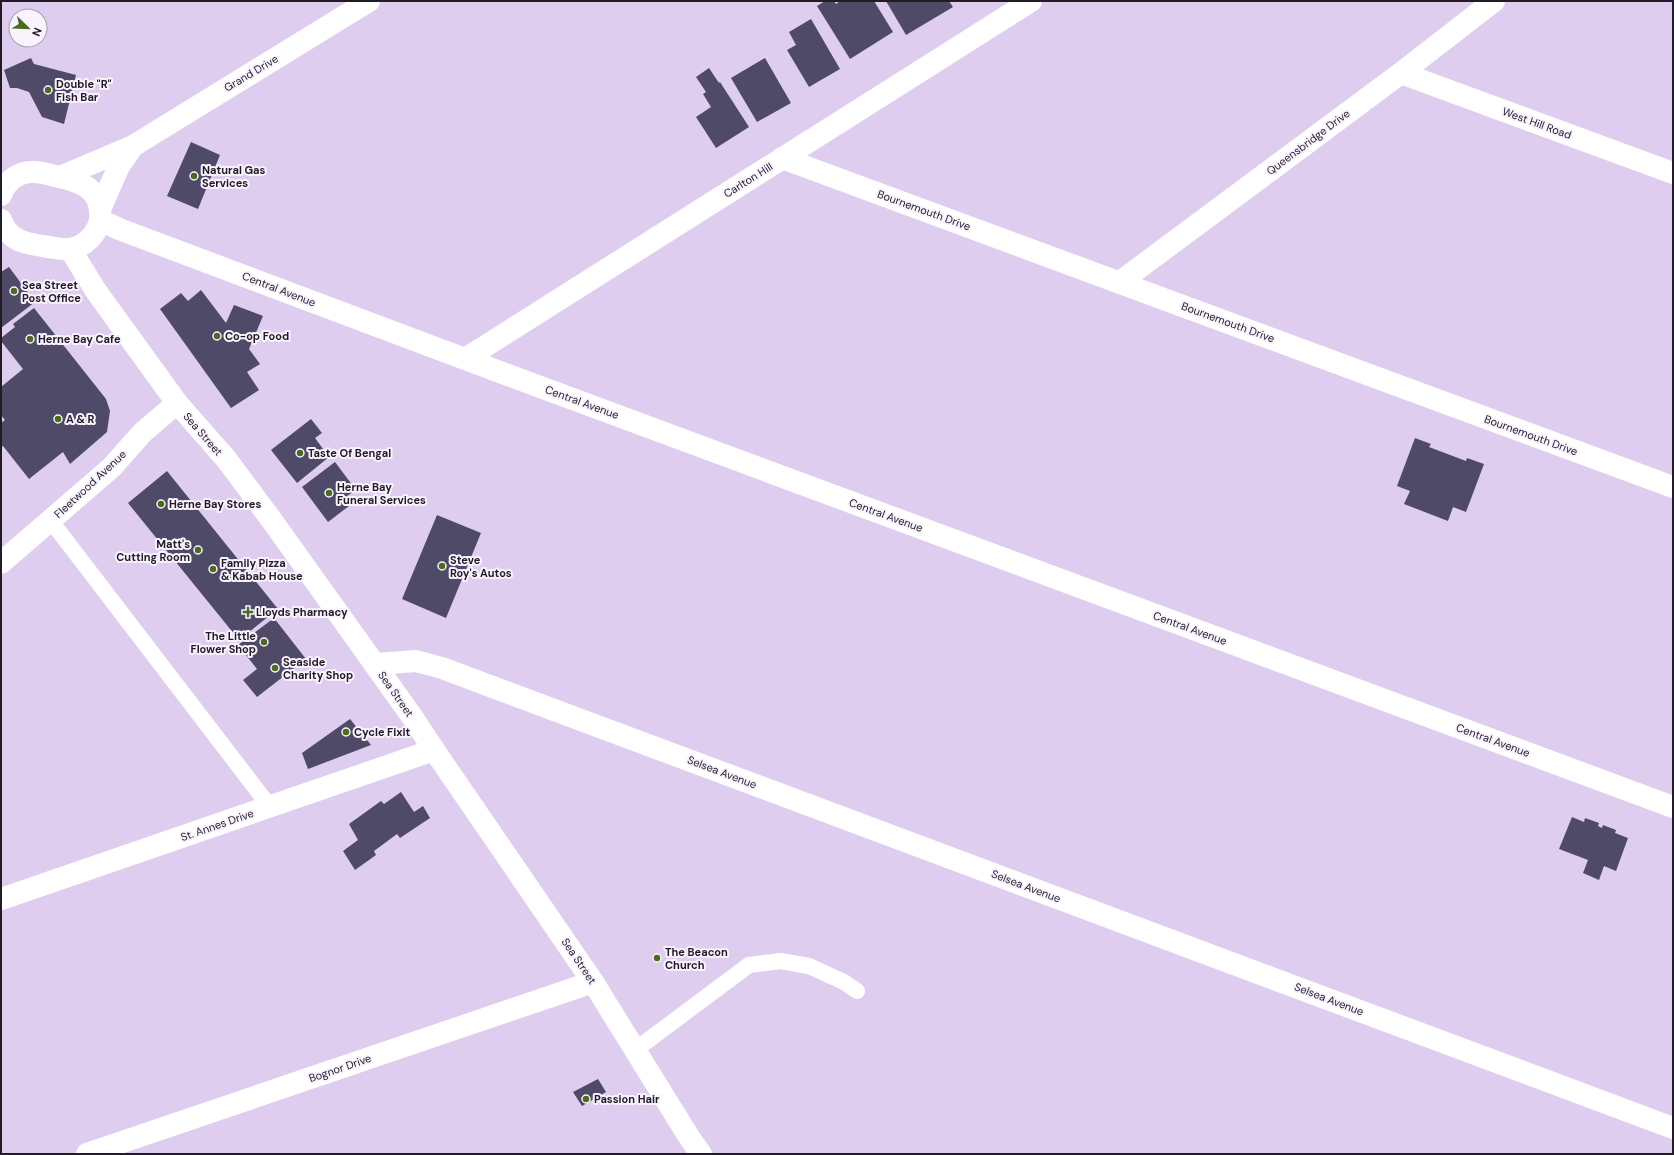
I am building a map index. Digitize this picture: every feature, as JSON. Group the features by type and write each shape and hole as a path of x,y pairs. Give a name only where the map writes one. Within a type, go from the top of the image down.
{"street":[{"name":"Grand Drive","path":"60,177 133,146 369,1"},
{"name":"Carlton Hill","path":"465,359 1031,1"},
{"name":"Queensbridge Drive","path":"1120,282 1402,73 1494,1"},
{"name":"West Hill Road","path":"1402,73 1673,173"},
{"name":"Grand Drive","path":"100,214 119,166 133,146"},
{"name":"Bournemouth Drive","path":"782,158 1673,487"},
{"path":"3,230 22,242 70,249 81,246 90,239 96,230 100,214 97,198 90,189 82,183 34,172 5,179"},
{"name":"Central Avenue","path":"100,214 119,229 465,359 1673,807"},
{"name":"Sea Street","path":"70,249 96,291 176,403 227,460 414,718 434,750 593,982 701,1154"},
{"name":"Fleetwood Avenue","path":"1,563 112,467 142,433 176,403"},
{"name":"Selsea Avenue","path":"375,664 416,661 442,668 1673,1128"},
{"name":"St. Annes Drive","path":"1,899 434,750"},
{"name":"Bognor Drive","path":"87,1154 593,982"}],"lane":[{"path":"51,521 270,807"},
{"path":"635,1050 749,965 781,961 809,966 844,982 857,991"}],"building":[{"path":"825,1 834,1 836,4 840,1 874,1 893,32 850,59 817,6"},
{"path":"886,1 949,1 953,7 906,35"},
{"path":"811,19 840,69 809,87 787,50 796,45 789,32"},
{"name":"Double \"R\" Fish Bar","path":"31,58 34,64 76,75 64,124 42,117 29,92 17,88 10,88 4,70"},
{"path":"765,58 791,103 757,122 731,78"},
{"path":"709,68 719,83 720,82 749,127 716,148 696,117 711,107 703,94 706,92 696,77"},
{"name":"Natural Gas Services","path":"191,142 220,155 198,209 167,196"},
{"name":"Sea Street Post Office","path":"9,267 35,302 1,328 1,272"},
{"name":"Co-op Food","path":"201,290 226,323 234,305 263,316 249,349 260,364 247,372 259,390 231,408 160,309 181,293 188,301"},
{"path":"34,308 106,399 110,411 107,432 70,464 63,452 29,479 3,446 1,447 1,423 5,420 1,415 1,387 23,369 1,341 1,338 15,327 13,324"},
{"name":"Taste Of Bengal","path":"311,419 322,433 315,438 329,457 297,483 271,450"},
{"path":"1415,438 1431,444 1429,447 1466,461 1467,458 1484,464 1466,512 1453,507 1448,521 1404,504 1410,491 1397,486"},
{"name":"Herne Bay Funeral Services","path":"335,462 356,490 347,496 353,503 328,522 302,487"},
{"path":"167,471 278,609 239,640 128,503"},
{"name":"Steve Roy's Autos","path":"437,515 481,533 446,618 402,599"},
{"path":"274,618 306,659 257,697 243,680 257,669 238,645"},
{"name":"Cycle Fixit","path":"350,719 371,745 308,769 302,753"},
{"path":"401,792 414,812 423,806 430,818 400,838 397,834 374,851 376,855 355,870 343,851 358,840 349,824 381,801 384,804"},
{"path":"1572,817 1584,822 1585,818 1599,823 1598,826 1602,828 1603,825 1616,830 1615,833 1628,838 1616,871 1604,866 1599,880 1583,873 1588,860 1559,849"},
{"name":"Passion Hair","path":"598,1079 606,1092 582,1106 573,1092"}],"place":[{"name":"Double \"R\" Fish Bar","path":"48,90"},
{"name":"Natural Gas Services","path":"194,176"},
{"name":"Sea Street Post Office","path":"14,291"},
{"name":"Co-op Food","path":"217,336"},
{"name":"Herne Bay Cafe","path":"30,339"},
{"name":"A & R","path":"58,419"},
{"name":"Taste Of Bengal","path":"300,453"},
{"name":"Herne Bay Funeral Services","path":"329,493"},
{"name":"Herne Bay Stores","path":"161,504"},
{"name":"Matt's Cutting Room","path":"198,550"},
{"name":"Steve Roy's Autos","path":"442,566"},
{"name":"Family Pizza & Kabab House","path":"213,569"},
{"name":"Lloyds Pharmacy","path":"248,612"},
{"name":"The Little Flower Shop","path":"264,642"},
{"name":"Seaside Charity Shop","path":"275,668"},
{"name":"Cycle Fixit","path":"346,732"},
{"name":"The Beacon Church","path":"657,958"},
{"name":"Passion Hair","path":"586,1099"}]}
